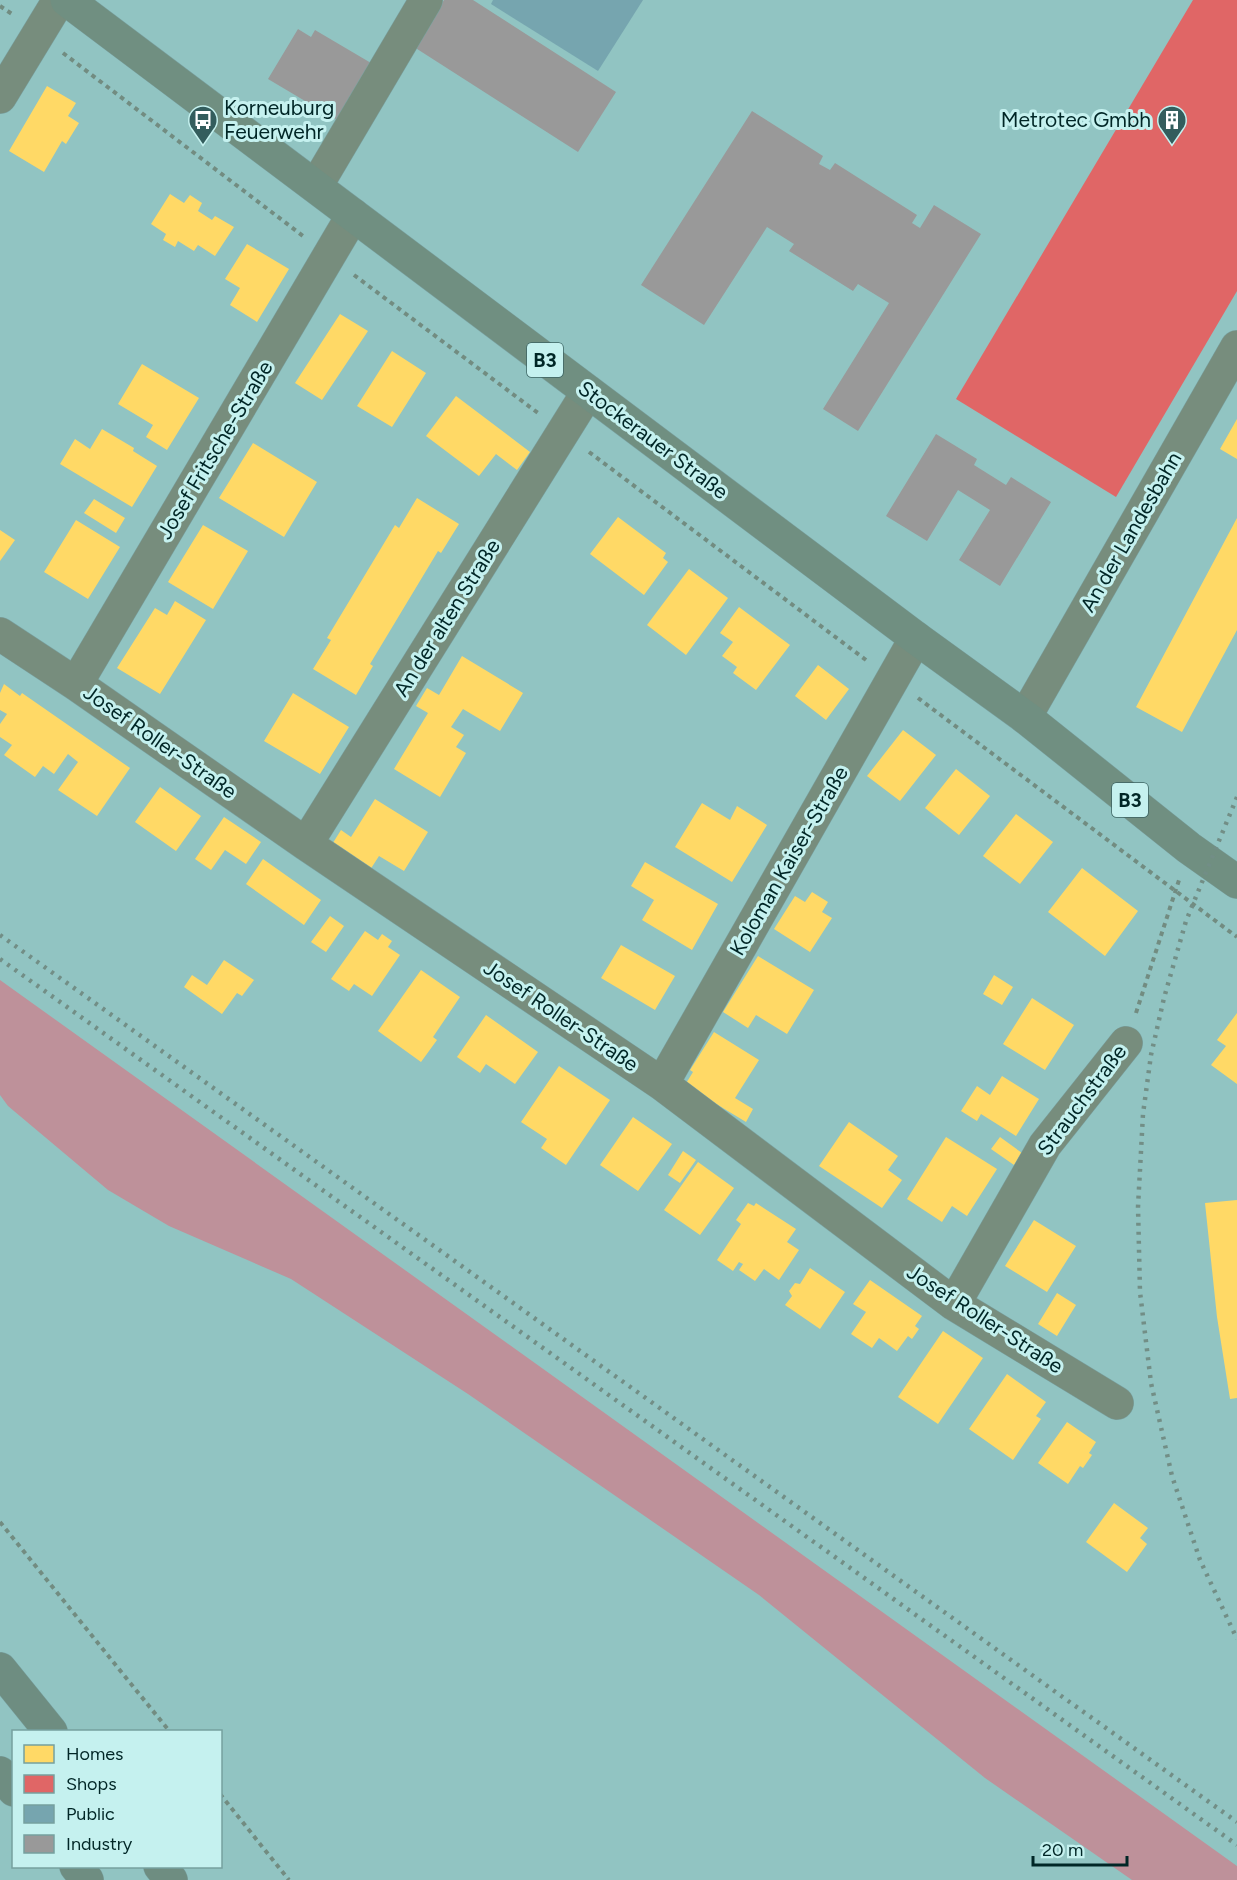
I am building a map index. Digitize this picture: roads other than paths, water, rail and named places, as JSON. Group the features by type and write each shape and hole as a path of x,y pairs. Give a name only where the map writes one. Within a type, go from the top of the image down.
{"highway":[{"path":"0,1669 50,1730"},
{"path":"0,1773 12,1788"},
{"path":"78,1868 87,1880"},
{"path":"162,1868 171,1880"}],"main road":[{"name":"Stockerauer Straße","path":"67,0 916,638 1025,717 1189,848 1237,882"}],"street":[{"path":"0,97 59,0"},
{"path":"316,186 426,0"},
{"name":"Josef Fritsche-Straße","path":"76,684 353,215"},
{"name":"An der Landesbahn","path":"1025,717 1237,347"},
{"name":"An der alten Straße","path":"306,844 588,392"},
{"name":"Josef Roller-Straße","path":"0,634 662,1084 954,1304 1117,1403"},
{"name":"Koloman Kaiser-Straße","path":"662,1084 916,638"},
{"name":"Strauchstraße","path":"954,1304 1045,1145 1126,1043"}],"railway":[{"path":"1237,797 1186,921 1164,998 1151,1055 1143,1114 1138,1207 1140,1292 1151,1383 1172,1476 1200,1560 1237,1639"},
{"path":"0,935 1237,1822"},
{"path":"0,959 1237,1845"}],"place":[{"name":"Korneuburg Feuerwehr","path":"203,146"},
{"name":"Metrotec Gmbh","path":"1172,146"}]}
